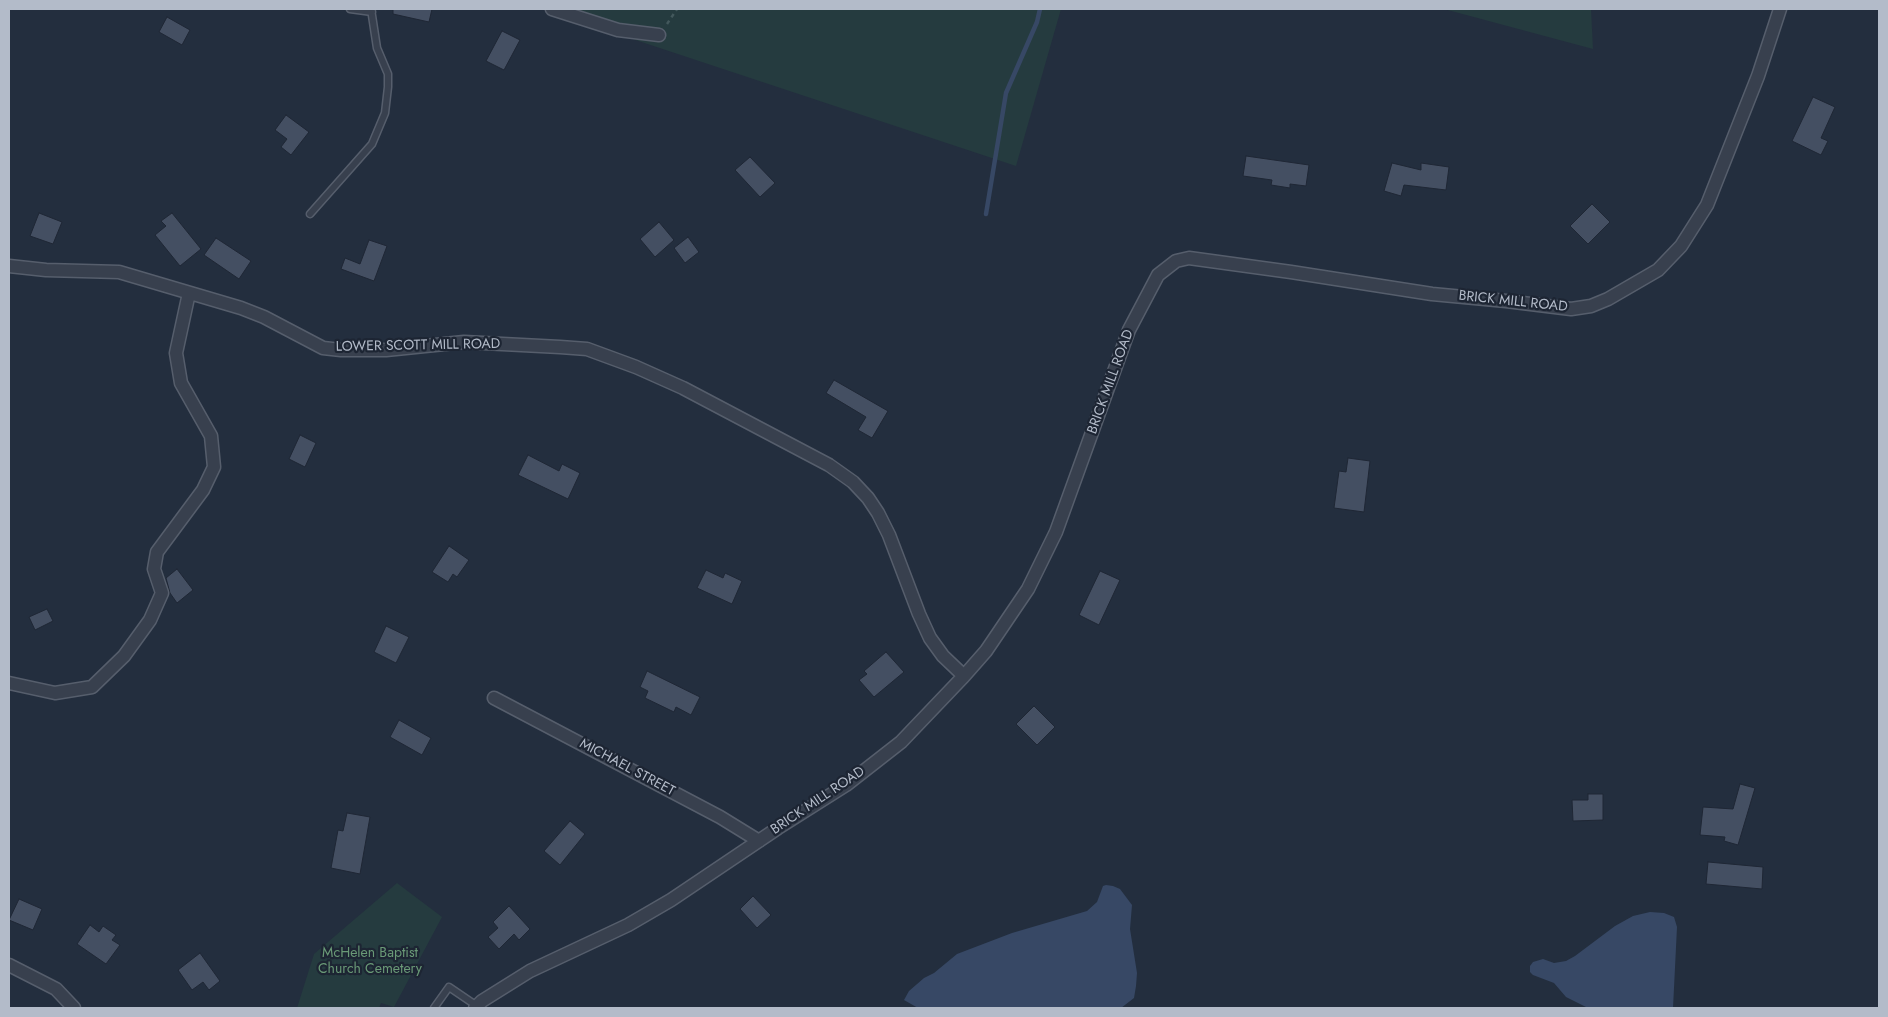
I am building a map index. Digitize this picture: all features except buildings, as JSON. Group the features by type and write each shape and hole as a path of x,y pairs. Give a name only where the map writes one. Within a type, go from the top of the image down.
{"street":[{"path":"552,9 618,30 659,35"},
{"name":"BRICK MILL ROAD","path":"476,1007 530,971 637,920 671,900 846,785 901,742 964,676 986,651 1028,589 1056,532 1129,330 1158,275 1176,261 1189,258 1432,294 1506,300 1571,309 1591,306 1608,299 1658,270 1680,246 1707,205 1758,76 1780,9"},
{"name":"LOWER SCOTT MILL ROAD","path":"9,266 46,270 119,272 240,308 264,317 323,348 386,350 464,342 587,349 636,367 684,388 829,465 853,482 878,512 930,638 943,656 964,676"},
{"path":"9,683 55,693 92,687 124,656 150,620 162,593 154,569 157,552 203,490 214,466 211,436 181,383 176,353 190,293"},
{"name":"MICHAEL STREET","path":"494,698 720,817 759,841"},
{"path":"9,965 56,989 74,1008"}],"lane":[{"path":"310,214 372,144 384,113 388,74 377,48 372,10 350,9"},
{"path":"434,1008 449,987 476,1007"}],"path":[{"path":"659,35 678,9"}],"green space":[{"path":"548,9 1061,9 1016,166 551,12"},
{"path":"1444,9 1591,9 1593,49"},
{"name":"McHelen Baptist Church Cemetery","path":"397,883 442,917 394,1007 381,1003 379,1008 297,1008 314,954"}],"water":[{"path":"1106,885 1120,889 1132,905 1130,929 1137,973 1136,986 1134,998 1121,1008 918,1008 904,1000 909,991 957,954 1012,933 1087,911 1097,902 1103,886"},
{"path":"1650,912 1664,913 1674,917 1677,927 1673,1008 1588,1008 1566,997 1554,983 1530,972 1530,966 1533,962 1543,959 1554,963 1566,961 1615,926 1633,916"}],"waterway":[{"path":"986,214 1006,93 1037,22 1040,9"}]}
